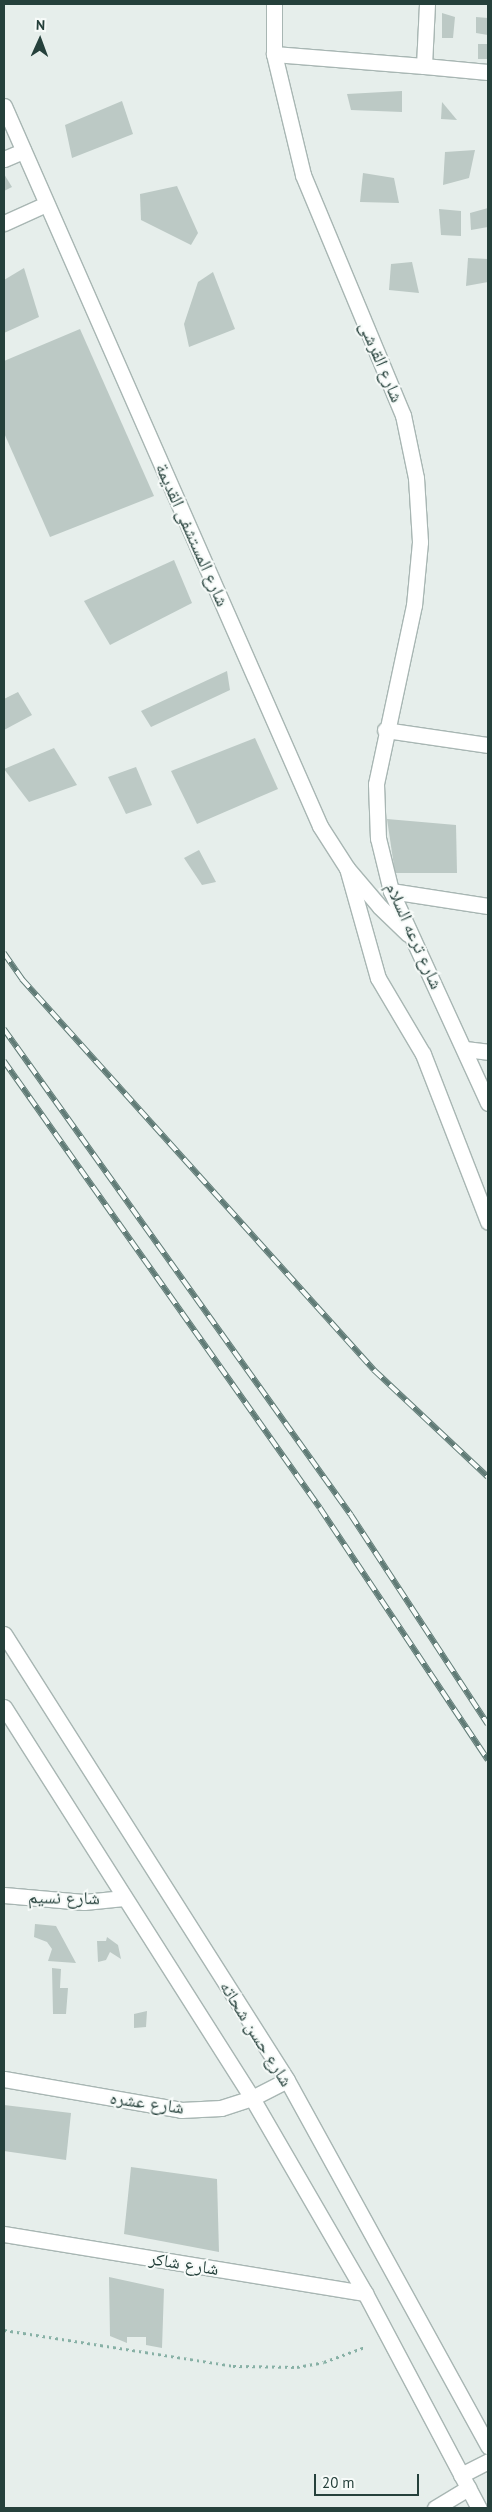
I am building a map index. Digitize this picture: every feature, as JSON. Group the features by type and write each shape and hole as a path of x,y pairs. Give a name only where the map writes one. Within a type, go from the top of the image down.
{"street":[{"name":"شارع القرشى","path":"274,4 274,54 303,175 403,415 416,478 420,542 414,605 385,730"},
{"path":"424,66 427,4"},
{"path":"274,54 488,72"},
{"name":"شارع المستشفى القديمة","path":"4,106 320,826 347,868 380,907 415,942"},
{"path":"4,159 23,151"},
{"path":"4,224 46,204"},
{"path":"385,730 488,745"},
{"name":"شارع ترعه السلام","path":"385,730 376,784 378,838 391,891 465,1049 488,1103"},
{"path":"347,868 378,978 423,1054 488,1222"},
{"path":"391,891 488,906"},
{"path":"465,1049 488,1052"},
{"name":"شارع حسن شحاته","path":"4,1634 286,2080 488,2446"},
{"path":"4,1707 252,2098 365,2294 479,2508"},
{"name":"شارع نسيم","path":"4,1895 84,1902 124,1898"},
{"name":"شارع عشره","path":"4,2079 181,2110 220,2108 252,2098 286,2080"},
{"name":"شارع شاكر","path":"4,2234 365,2294"},
{"path":"435,2508 488,2461"}],"path":[{"path":"4,2330 242,2366 297,2367 324,2362 389,2338"}],"building":[{"path":"442,13 455,17 453,38 442,38"},
{"path":"476,17 488,18 488,35 476,33"},
{"path":"478,44 488,44 488,59 478,59"},
{"path":"402,91 402,112 351,110 347,94"},
{"path":"122,101 133,134 72,158 65,125"},
{"path":"442,102 457,120 441,119"},
{"path":"475,150 469,178 443,185 445,152"},
{"path":"363,173 394,178 399,203 360,202"},
{"path":"4,174 12,187 4,191"},
{"path":"177,186 198,233 191,245 141,220 140,194"},
{"path":"488,208 488,227 471,230 470,213"},
{"path":"439,209 461,211 461,236 441,235"},
{"path":"468,258 488,259 488,282 466,286"},
{"path":"412,262 419,293 389,290 391,264"},
{"path":"24,268 39,317 4,333 4,280"},
{"path":"213,272 235,329 189,347 184,324 198,282"},
{"path":"80,329 154,496 50,537 4,433 4,361"},
{"path":"174,560 192,603 110,645 84,601"},
{"path":"227,671 230,690 151,727 141,711"},
{"path":"18,692 32,715 4,730 4,699"},
{"path":"255,738 278,789 197,824 171,771"},
{"path":"54,748 77,785 29,802 4,769"},
{"path":"136,767 152,805 126,814 108,777"},
{"path":"387,819 456,825 457,873 395,873"},
{"path":"199,850 216,882 202,885 184,858"},
{"path":"35,1924 56,1926 76,1963 48,1961 52,1949 47,1942 34,1937"},
{"path":"107,1937 118,1945 121,1959 110,1952 106,1960 98,1962 97,1941 106,1941"},
{"path":"52,1968 61,1969 60,1988 68,1988 66,2014 53,2014"},
{"path":"147,2011 146,2027 134,2028 134,2014"},
{"path":"4,2105 71,2113 66,2160 4,2151"},
{"path":"131,2167 217,2179 219,2252 124,2234"},
{"path":"109,2277 164,2289 162,2348 146,2345 146,2337 127,2337 127,2343 110,2336"}],"railway":[{"path":"4,953 22,979 374,1370 488,1477"},
{"path":"4,1029 351,1515 488,1724"},
{"path":"4,1061 320,1508 488,1760"}]}
